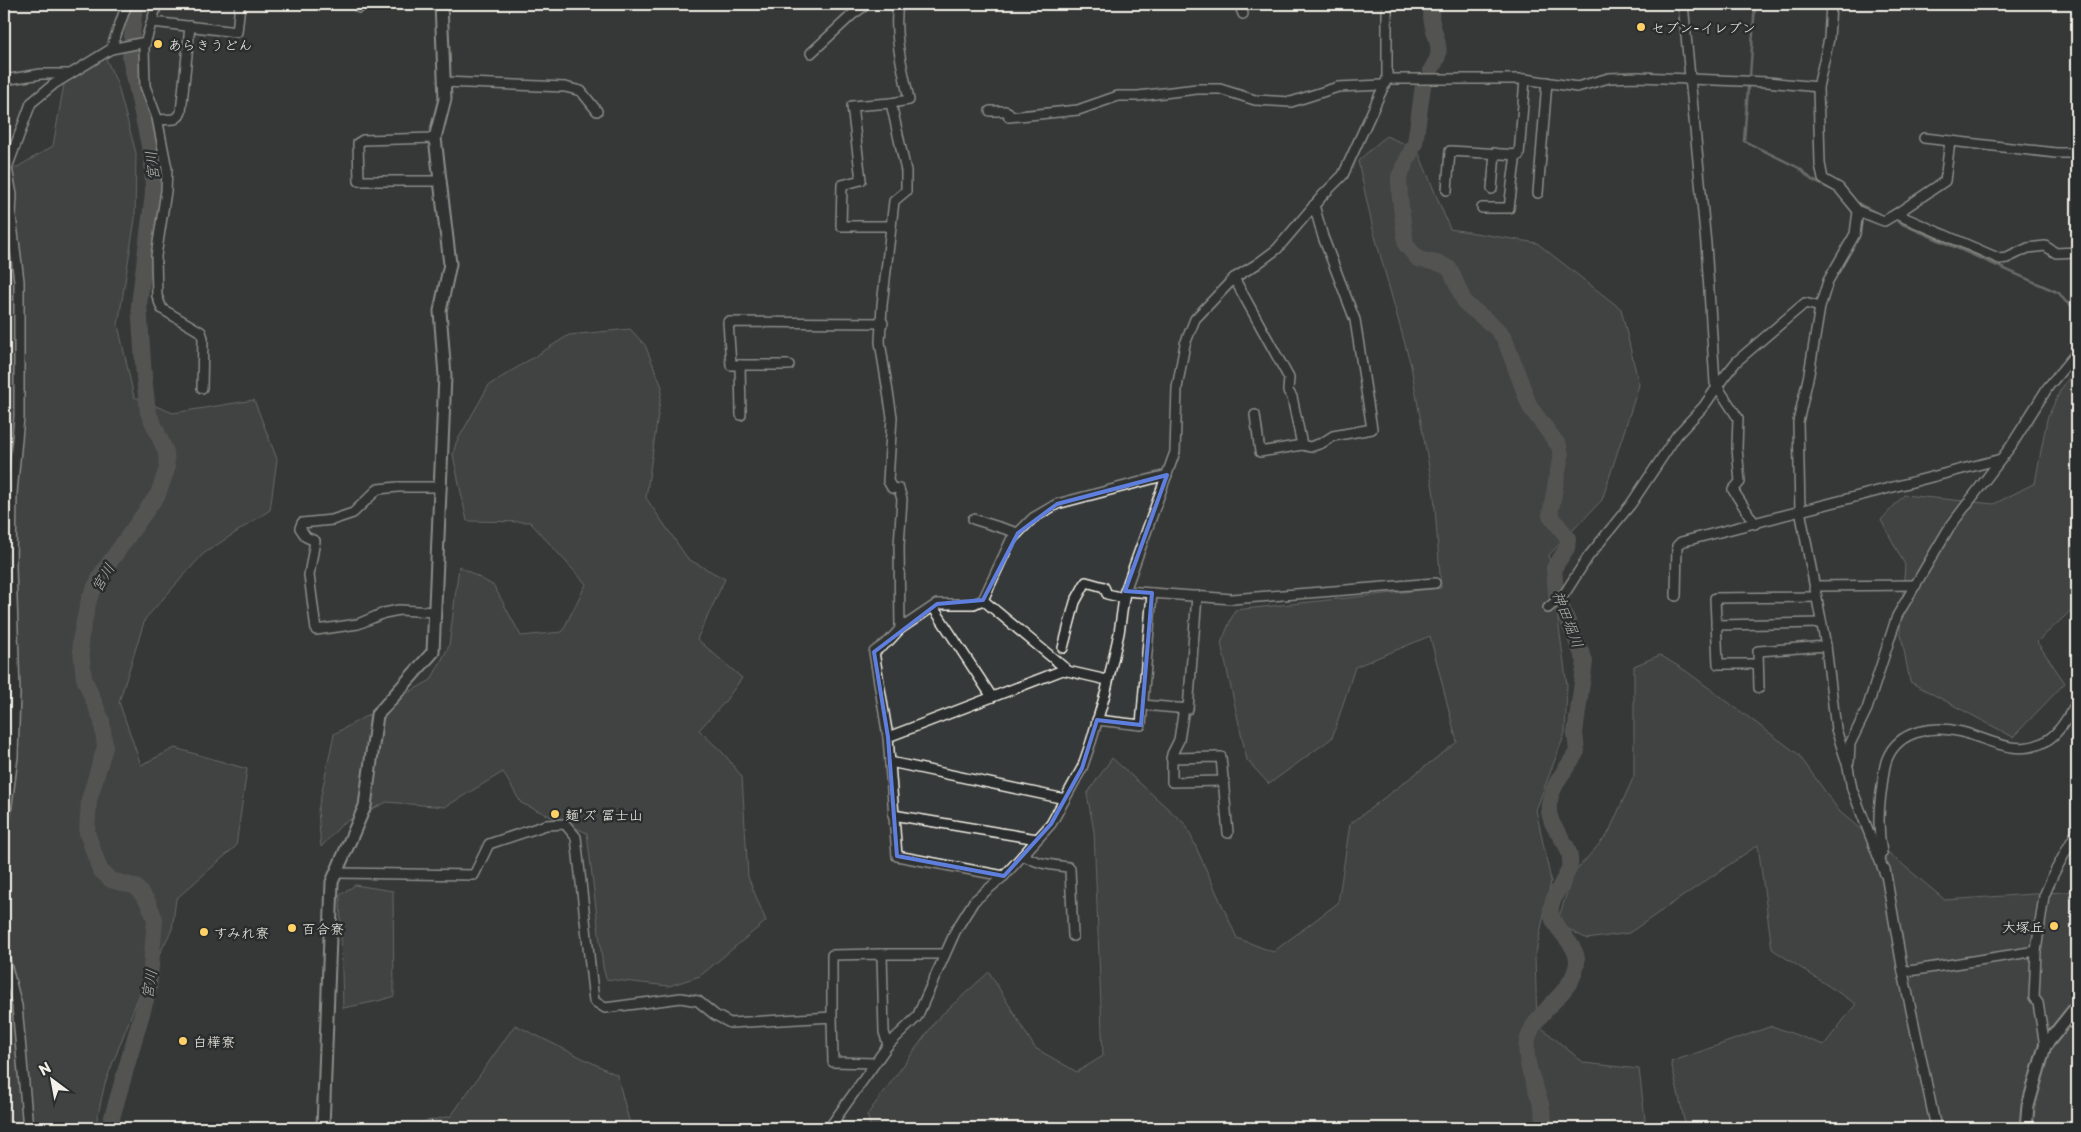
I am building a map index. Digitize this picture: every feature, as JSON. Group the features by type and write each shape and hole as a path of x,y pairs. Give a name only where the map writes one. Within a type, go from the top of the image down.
{"street":[{"path":"113,49 128,4"},
{"path":"158,4 153,22 143,42 145,86 158,120 167,168 166,191 156,256 157,296 162,309 201,332 203,338 202,388"},
{"path":"153,22 237,32 240,4"},
{"path":"323,1128 332,882 365,806 377,715 433,652 445,376 440,312 450,264 435,138 445,99 441,4"},
{"path":"810,53 853,14 867,4"},
{"path":"891,226 841,226 842,185 861,180 852,106 909,100 897,39 896,18 898,4"},
{"path":"1239,4 1242,14"},
{"path":"829,1128 888,1045 917,1017 956,930 974,900 1004,876 1051,824 1082,768 1097,720 1119,633 1125,594 1136,558 1175,452 1178,422 1177,388 1186,344 1195,319 1234,278 1277,249 1314,205 1343,175 1385,82 1386,4"},
{"path":"1683,4 1706,244 1714,383 1738,418 1737,448 1740,482 1734,490 1755,524"},
{"path":"1831,4 1829,39 1818,87 1820,164 1823,179 1839,188 1858,211 1884,221 1945,181 1950,141"},
{"path":"158,120 174,119 180,116 190,26"},
{"path":"4,828 13,756 15,693 11,567 12,493 20,418 19,281 11,216 12,196 7,168 31,103 54,84 113,49 143,42"},
{"path":"4,80 41,74 70,74"},
{"path":"990,111 1005,111 1008,112 1009,117 1062,113 1092,106 1118,96 1138,96 1197,89 1220,89 1255,100 1291,102 1338,87 1385,82 1525,79 1577,87 1609,78 1638,77 1767,82 1818,87"},
{"path":"1447,190 1450,151 1519,155 1525,79"},
{"path":"444,82 565,87 581,91 597,111"},
{"path":"1538,193 1547,82"},
{"path":"891,103 906,171 906,191 894,201 882,305 883,323 880,342 892,417 888,481 892,488 898,489 902,499 899,546 900,630"},
{"path":"435,138 363,140 358,143 359,181 441,181"},
{"path":"1924,138 2056,153 2077,153"},
{"path":"1492,190 1495,153"},
{"path":"1482,208 1508,208 1516,154"},
{"path":"1255,415 1260,452 1302,444 1310,448 1322,444 1333,436 1372,429 1356,320 1323,236 1314,205"},
{"path":"1858,211 1854,234 1828,281 1820,307 1809,374 1798,422 1800,510 1817,597 1820,623 1826,646 1836,729 1848,768 1852,789 1886,874"},
{"path":"1896,214 2000,259 2007,258 2028,248 2045,246 2056,253 2077,252"},
{"path":"1234,278 1289,378 1288,392 1292,397 1302,444"},
{"path":"1548,608 1566,593 1588,558 1631,504 1677,435 1704,406 1724,376 1737,361 1805,303 1820,307"},
{"path":"789,365 731,365 728,322 883,323"},
{"path":"1848,768 1850,744 1867,709 1898,616 1949,528 2001,459 2048,387 2077,352"},
{"path":"740,366 741,416"},
{"path":"1676,596 1677,546 1681,542 1755,524 1800,510 1846,501 1934,475 2001,459"},
{"path":"1004,876 897,856 888,737 874,652 900,630 937,604 974,604 982,600 1011,540 1033,518 1057,504 1167,475"},
{"path":"435,612 399,610 384,613 358,624 316,630 310,575 315,541 306,537 300,528 302,522 332,520 353,513 378,489 441,487"},
{"path":"973,519 1018,533"},
{"path":"1064,648 1075,602 1086,582 1104,587 1107,594 1152,593 1232,599 1435,583"},
{"path":"1815,586 1916,585"},
{"path":"1097,720 1141,725 1152,593"},
{"path":"1143,705 1188,709 1197,596"},
{"path":"1758,664 1718,664 1715,598 1817,597"},
{"path":"982,600 1066,669 1107,680"},
{"path":"933,607 992,697"},
{"path":"1716,625 1820,623"},
{"path":"1758,688 1758,651 1826,646"},
{"path":"888,737 1066,669"},
{"path":"1936,1128 1903,972 1879,838 1878,818 1887,759 1896,744 1913,733 1922,730 1942,729 1962,732 1998,745 2016,748 2039,744 2057,734 2077,702"},
{"path":"1184,708 1179,740 1172,758 1172,782 1224,782"},
{"path":"1172,758 1221,757 1228,833"},
{"path":"890,762 1065,799"},
{"path":"893,815 1037,838"},
{"path":"337,873 474,875 489,844 546,825 565,824 576,836 594,1001 605,1008 680,998 698,1001 714,1015 730,1022 832,1017"},
{"path":"2045,1046 2038,1002 2034,998 2036,951 2044,896 2077,831"},
{"path":"1023,855 1039,862 1068,866 1070,869 1074,936"},
{"path":"1903,972 2036,951"},
{"path":"882,954 884,1032 888,1045"},
{"path":"875,1063 832,1062 832,955 945,954"},
{"path":"4,956 17,1006 28,1128"},
{"path":"2026,1128 2028,1106 2045,1046 2077,1006"}],"highlighted area":[{"path":"1167,475 1125,591 1152,593 1141,725 1097,720 1082,768 1051,824 1004,876 897,856 888,737 874,652 937,604 983,600 1018,533 1057,504"}],"shaded area":[{"path":"102,50 117,83 136,153 135,219 118,325 134,397 173,413 254,400 277,459 270,510 203,554 145,619 119,702 141,765 175,748 247,769 236,846 176,899 172,929 140,993 105,1083 95,1128 4,1128 4,175 53,146 66,73"},
{"path":"1386,136 1417,149 1450,229 1537,243 1621,309 1639,385 1602,500 1549,555 1567,685 1565,733 1536,810 1551,881 1535,957 1537,1024 1584,1063 1639,1069 1646,1128 871,1128 867,1115 938,1018 989,972 1035,1048 1077,1072 1103,1056 1094,831 1087,794 1112,758 1186,825 1237,938 1273,952 1338,903 1350,824 1457,742 1430,636 1355,667 1332,738 1269,784 1247,760 1221,643 1235,610 1441,588 1434,495 1411,366 1373,229 1358,161"},
{"path":"630,329 645,345 662,387 646,498 688,559 725,579 697,639 742,678 723,704 699,730 725,755 742,777 748,877 766,921 700,976 669,986 606,979 587,833 521,803 503,772 445,807 387,802 343,823 321,847 318,810 334,734 431,680 449,646 459,566 494,586 521,636 562,632 586,584 530,522 467,521 453,455 456,443 489,385 569,335"},
{"path":"2077,366 2077,605 2037,642 2065,683 2013,737 1910,682 1900,629 1905,565 1881,520 1904,495 1994,504 2035,483 2047,419 2060,391"},
{"path":"1660,655 1686,671 1798,754 1840,812 1945,900 2077,891 2077,1128 1686,1128 1671,1062 1772,1026 1824,1045 1856,1004 1772,949 1758,845 1629,933 1587,939 1557,923 1573,874 1608,834 1634,776 1634,666"},
{"path":"355,885 393,891 394,996 343,1008 340,895"},
{"path":"515,1025 617,1075 631,1128 394,1128 451,1116"}],"waterway":[{"name":"宮川","path":"109,1128 149,989 155,919 148,902 136,887 111,880 100,870 87,833 89,800 105,747 102,721 84,678 80,641 89,599 102,573 158,494 167,469 166,452 148,412 139,305 153,194 152,159 130,57 135,4"},
{"name":"神田堀川","path":"1431,70 1437,59 1438,52 1431,18 1434,4"},
{"path":"1750,76 1755,4"},
{"name":"神田堀川","path":"1423,86 1415,143 1399,177 1406,245 1418,259 1441,264 1450,269 1465,303 1496,328 1505,340 1530,407 1559,446 1561,455 1550,515 1568,538 1567,548 1554,568 1556,594 1585,661 1575,733 1577,751 1557,782 1549,804 1551,821 1568,849 1570,856 1570,864 1566,876 1552,902 1551,913 1553,920 1574,950 1577,956 1577,963 1574,974 1568,984 1536,1022 1530,1032 1527,1043 1528,1065 1542,1107 1544,1128"},
{"path":"1748,88 1744,141 1799,168 1812,180 1835,191"},
{"path":"1855,202 1883,216"},
{"path":"1898,222 2059,293 2065,301 2077,310"}],"place":[{"name":"セブン-イレブン","path":"1641,27"},
{"name":"あらきうどん","path":"158,44"},
{"name":"麺'ズ 冨士山","path":"555,814"},
{"name":"大塚丘","path":"2054,926"},
{"name":"百合寮","path":"292,928"},
{"name":"すみれ寮","path":"204,932"},
{"name":"白樺寮","path":"183,1041"}]}
